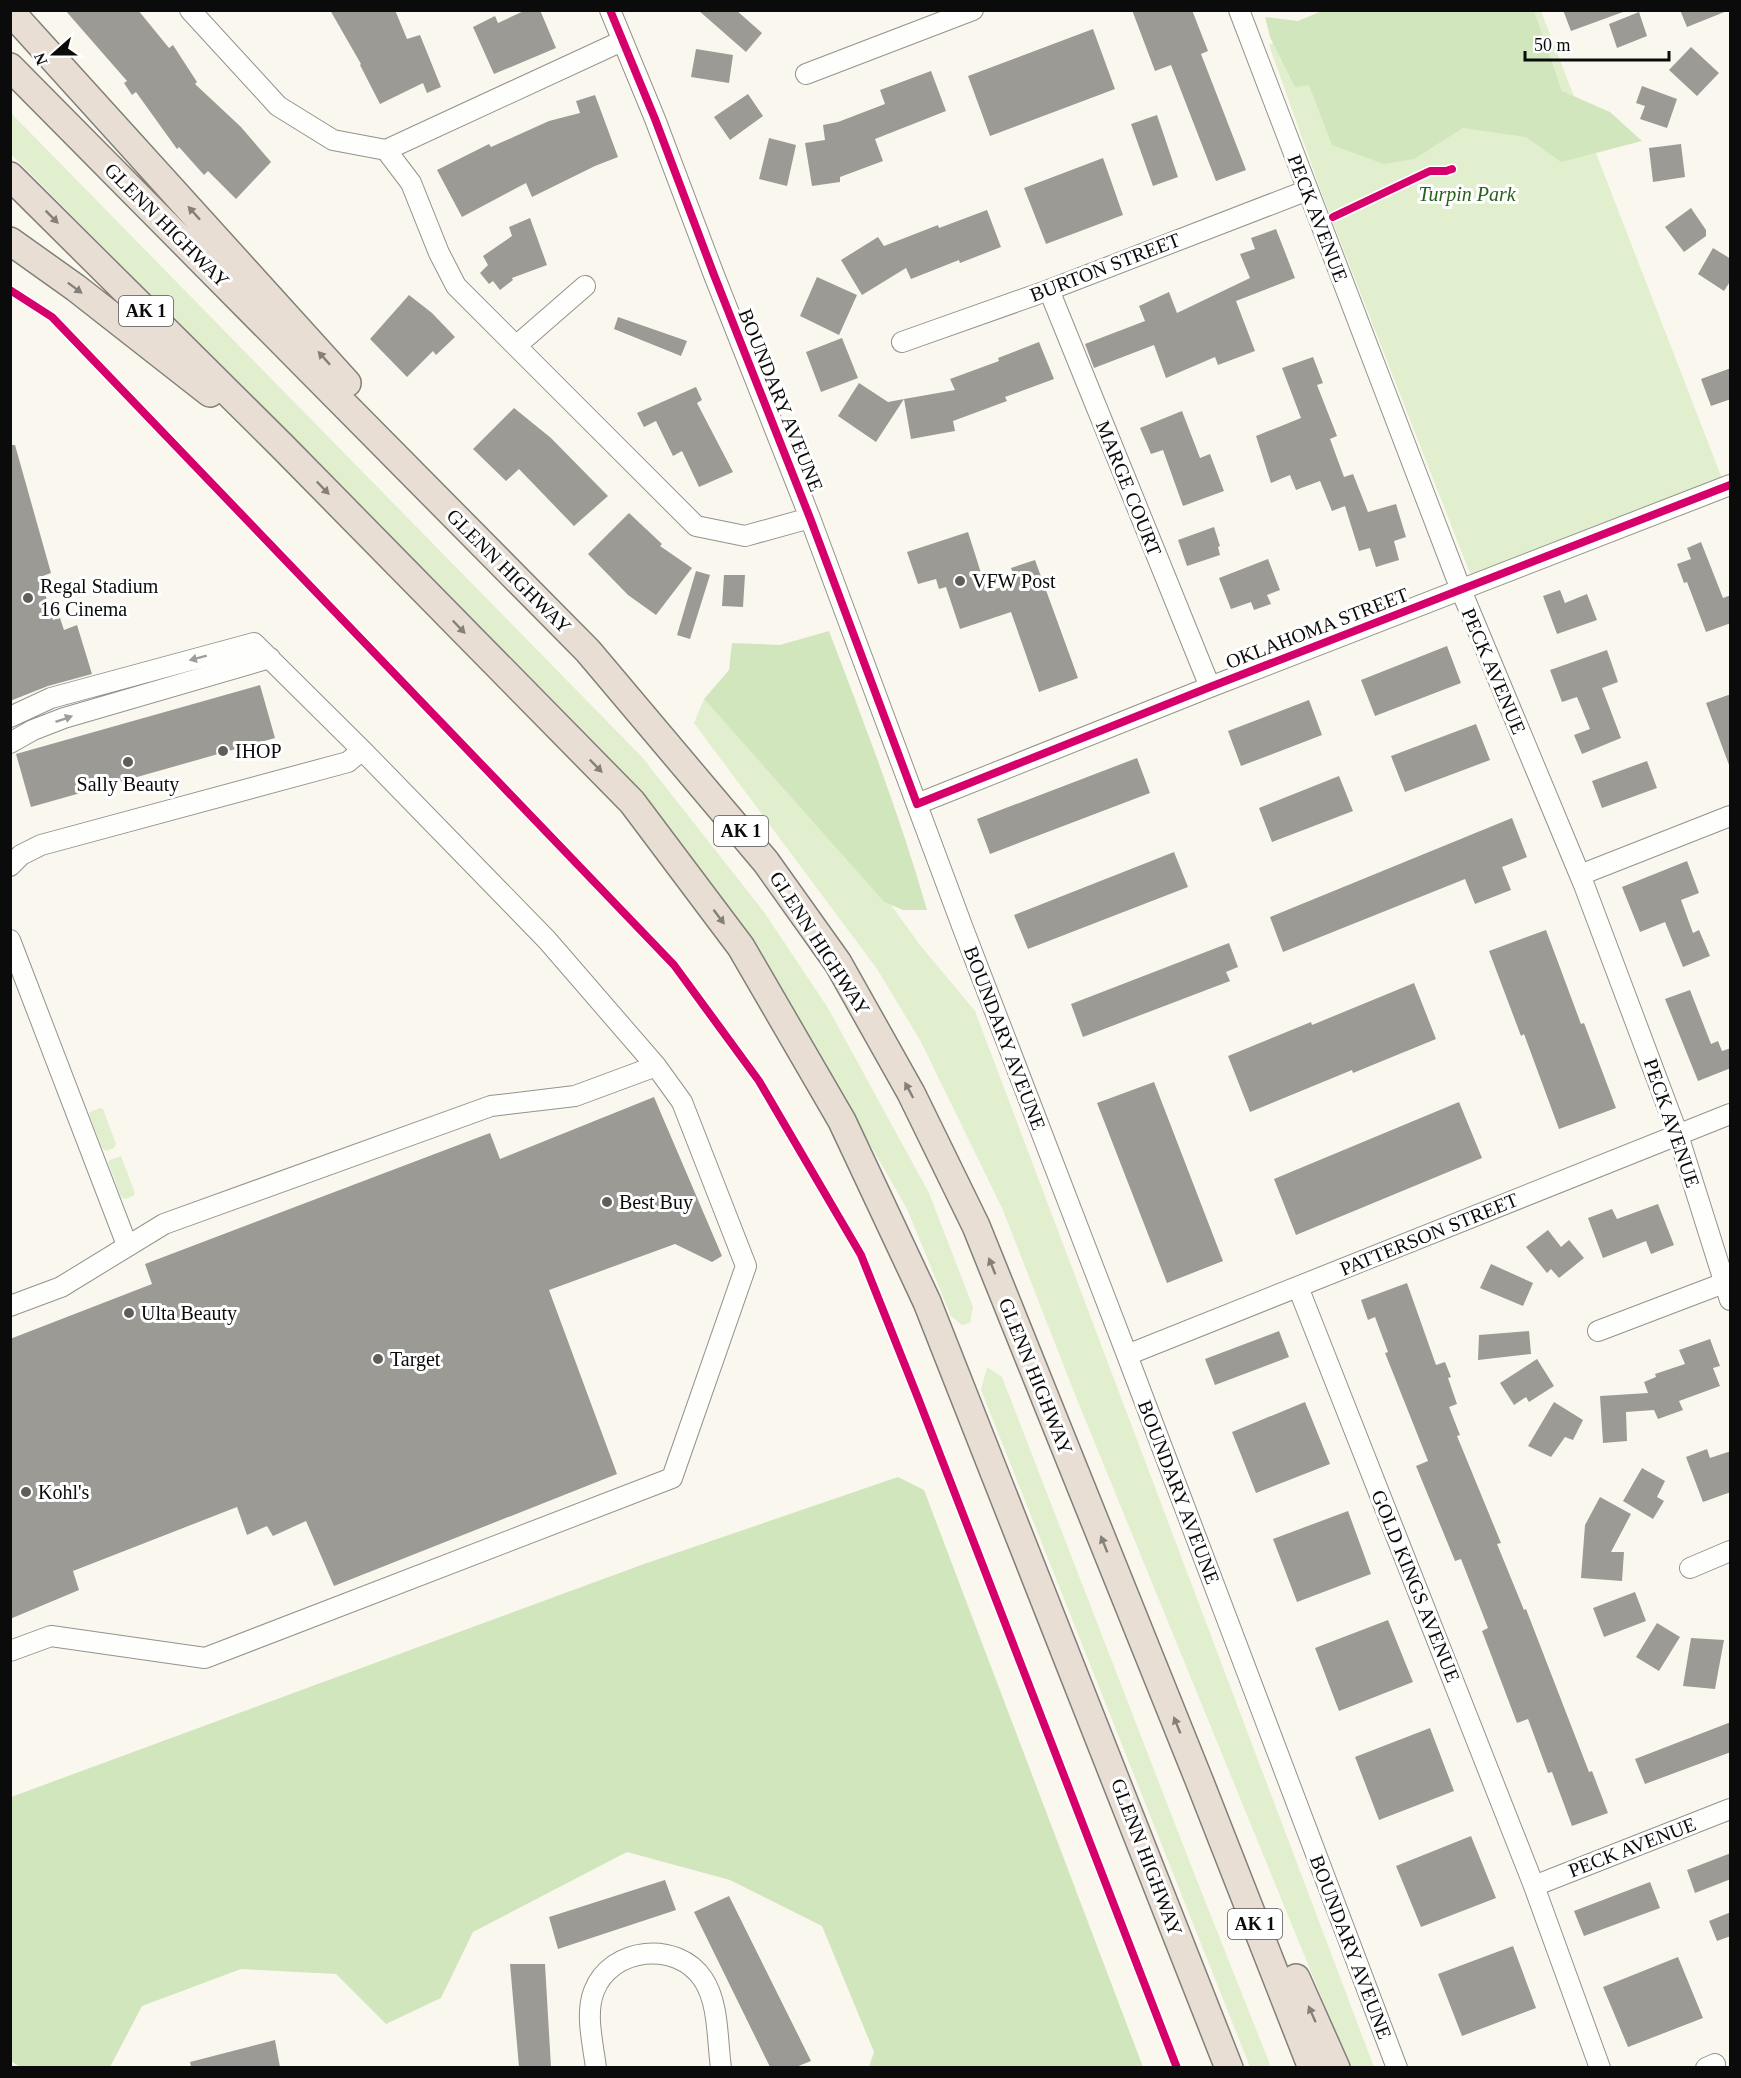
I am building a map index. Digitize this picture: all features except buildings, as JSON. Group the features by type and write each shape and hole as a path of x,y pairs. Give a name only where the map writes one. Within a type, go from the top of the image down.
{"highway":[{"path":"10,11 588,651"},
{"name":"GLENN HIGHWAY","path":"10,68 588,651 766,862 838,963 911,1093 976,1226 1312,2067"},
{"name":"GLENN HIGHWAY","path":"10,176 282,446 632,802 741,946 842,1121 927,1302 1229,2067"},
{"path":"10,241 76,288 177,369 282,446"},
{"path":"1199,1780 1265,1910 1336,2067"}],"street":[{"name":"BOUNDARY AVEUNE","path":"610,10 655,119 810,518 916,804 1397,2067"},
{"path":"806,74 973,10"},
{"name":"PECK AVENUE","path":"1239,10 1461,590 1580,875 1678,1135 1727,1292"},
{"path":"200,13 278,106 333,140 386,150 622,41"},
{"path":"386,150 411,183 439,252 456,286 696,526 745,536 810,518"},
{"name":"BURTON STREET","path":"902,342 1049,290 1308,190"},
{"path":"516,346 585,286"},
{"name":"MARGE COURT","path":"1049,290 1210,687"},
{"name":"OKLAHOMA STREET","path":"916,804 1731,485"},
{"path":"10,717 51,698 254,643 547,940 656,1066 682,1102 746,1266 672,1478 205,1658 51,1636 10,1651"},
{"path":"10,743 33,730 64,718 270,658"},
{"path":"152,671 159,690"},
{"path":"10,866 21,855 40,845 348,762 362,750"},
{"path":"1580,875 1731,816"},
{"path":"10,940 127,1245"},
{"path":"10,1306 61,1287 164,1224 491,1106 575,1096 656,1066"},
{"name":"PATTERSON STREET","path":"1127,1354 1731,1114"},
{"name":"GOLD KINGS AVENUE","path":"1298,1287 1534,1886 1600,2067"},
{"path":"1598,1331 1727,1292"},
{"path":"1689,1568 1731,1551"},
{"name":"PECK AVENUE","path":"1534,1886 1731,1809"},
{"path":"596,2067 590,2014 594,1991 605,1973 624,1959 644,1953 667,1954 688,1963 702,1978 713,1999 721,2067"}],"green space":[{"path":"1322,11 1534,11 1562,91 1610,112 1642,141 1561,162 1526,137 1463,128 1414,159 1384,164 1332,145 1309,85 1295,87 1270,37 1265,17 1298,21"},
{"name":"Turpin Park","path":"1337,11 1541,11 1723,481 1471,576 1323,197 1269,45"},
{"path":"10,112 642,757 764,912 828,1008 929,1193 973,1307 970,1323 962,1325 951,1316 907,1209 795,1013 620,769 11,154"},
{"path":"829,631 893,804 927,910 903,910 884,902 704,699 729,670 732,643 780,645"},
{"path":"704,699 884,902 891,905 920,945 975,1011 1374,2067 1350,2067 1076,1397 1002,1208 920,1040 877,969 694,723"},
{"path":"100,1108 103,1109 116,1144 114,1148 106,1151 102,1148 89,1114"},
{"path":"121,1156 135,1193 125,1199 121,1197 108,1162"},
{"path":"987,1367 1002,1377 1271,2067 1250,2067 981,1390"},
{"path":"898,1477 924,1490 1143,2067 869,2067 874,2052 822,1926 730,1880 627,1852 473,1932 441,1998 386,2024 336,1974 241,1969 142,2006 110,2067 20,2067 11,2061 11,1797 644,1564"}],"cycle path":[{"path":"610,10 655,119 810,518 917,804 1210,687 1730,485"},
{"path":"1333,217 1430,171 1452,169"},
{"path":"10,290 52,317 674,965 759,1081 861,1255 1177,2068"}],"place":[{"name":"VFW Post","path":"960,581"},
{"name":"Regal Stadium 16 Cinema","path":"28,598"},
{"name":"IHOP","path":"223,751"},
{"name":"Sally Beauty","path":"128,762"},
{"name":"Best Buy","path":"607,1202"},
{"name":"Ulta Beauty","path":"129,1313"},
{"name":"Target","path":"378,1359"},
{"name":"Kohl's","path":"26,1492"}]}
